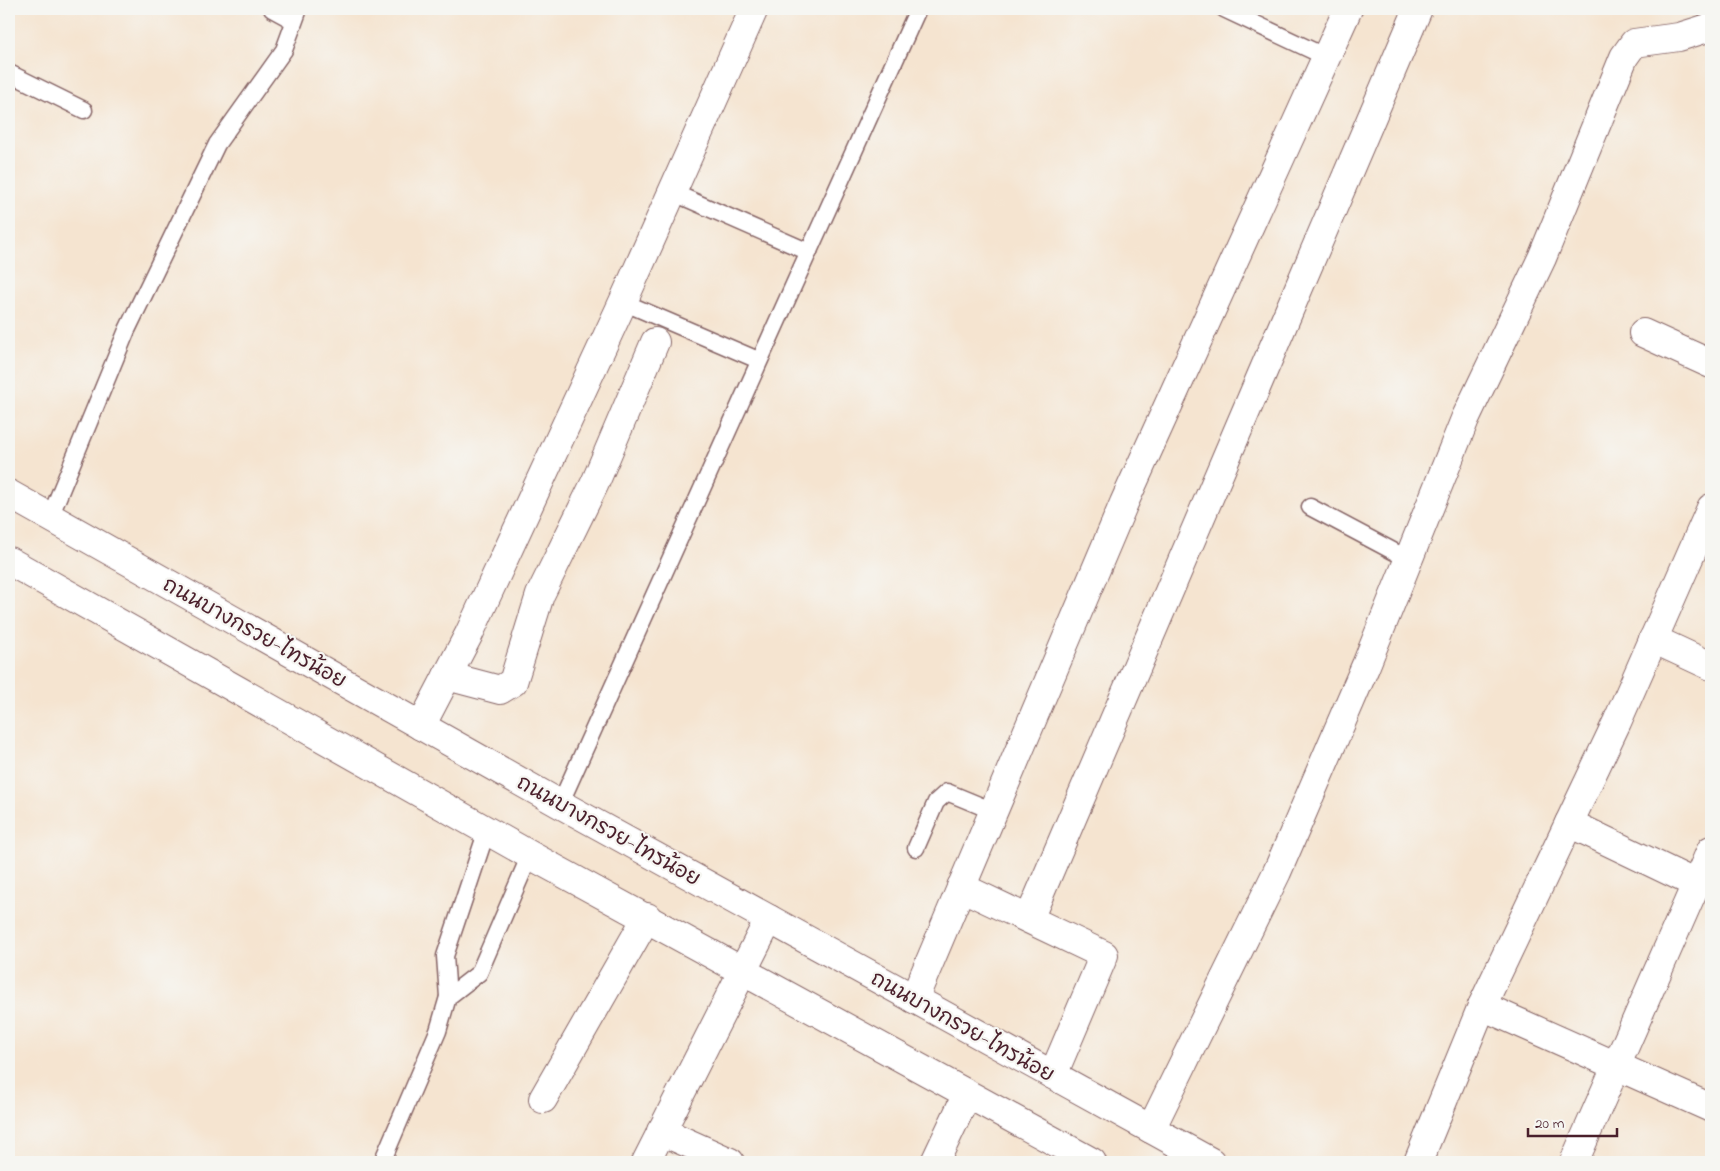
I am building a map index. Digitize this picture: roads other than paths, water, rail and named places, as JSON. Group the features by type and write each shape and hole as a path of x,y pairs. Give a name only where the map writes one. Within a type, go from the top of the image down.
{"street":[{"path":"421,726 469,634 623,302 754,9"},
{"path":"914,999 1124,503 1348,9"},
{"path":"1029,919 1418,9"},
{"path":"1151,1129 1277,872 1366,665 1465,419 1542,258 1624,57 1634,43 1679,37 1711,27"},
{"path":"1642,333 1711,364"},
{"path":"447,676 500,690 513,682 540,595 594,483 655,342"},
{"name":"ถนนบางกรวย-ไทรน้อย","path":"9,494 560,804 1211,1162"},
{"path":"1418,1162 1482,1006 1569,823 1711,508"},
{"path":"9,561 530,855 647,917 1092,1162"},
{"path":"1653,639 1711,666"},
{"path":"1569,823 1696,884"},
{"path":"1574,1162 1615,1064 1711,850"},
{"path":"961,887 1104,955 1052,1075"},
{"path":"543,1099 647,917"},
{"path":"646,1162 769,919"},
{"path":"1482,1006 1711,1108"},
{"path":"935,1162 967,1094"},
{"path":"661,1131 730,1162"}],"lane":[{"path":"50,518 127,330 213,153 284,50 297,15 272,9"},
{"path":"560,804 758,360 809,252 918,9"},
{"path":"1224,9 1326,57"},
{"path":"9,73 84,110"},
{"path":"672,192 809,252"},
{"path":"623,302 758,360"},
{"path":"1310,507 1408,559"},
{"path":"916,848 936,802 946,792 993,811"},
{"path":"382,1162 438,1031 448,997 445,956 487,830"},
{"path":"448,997 479,973 530,855"}]}
